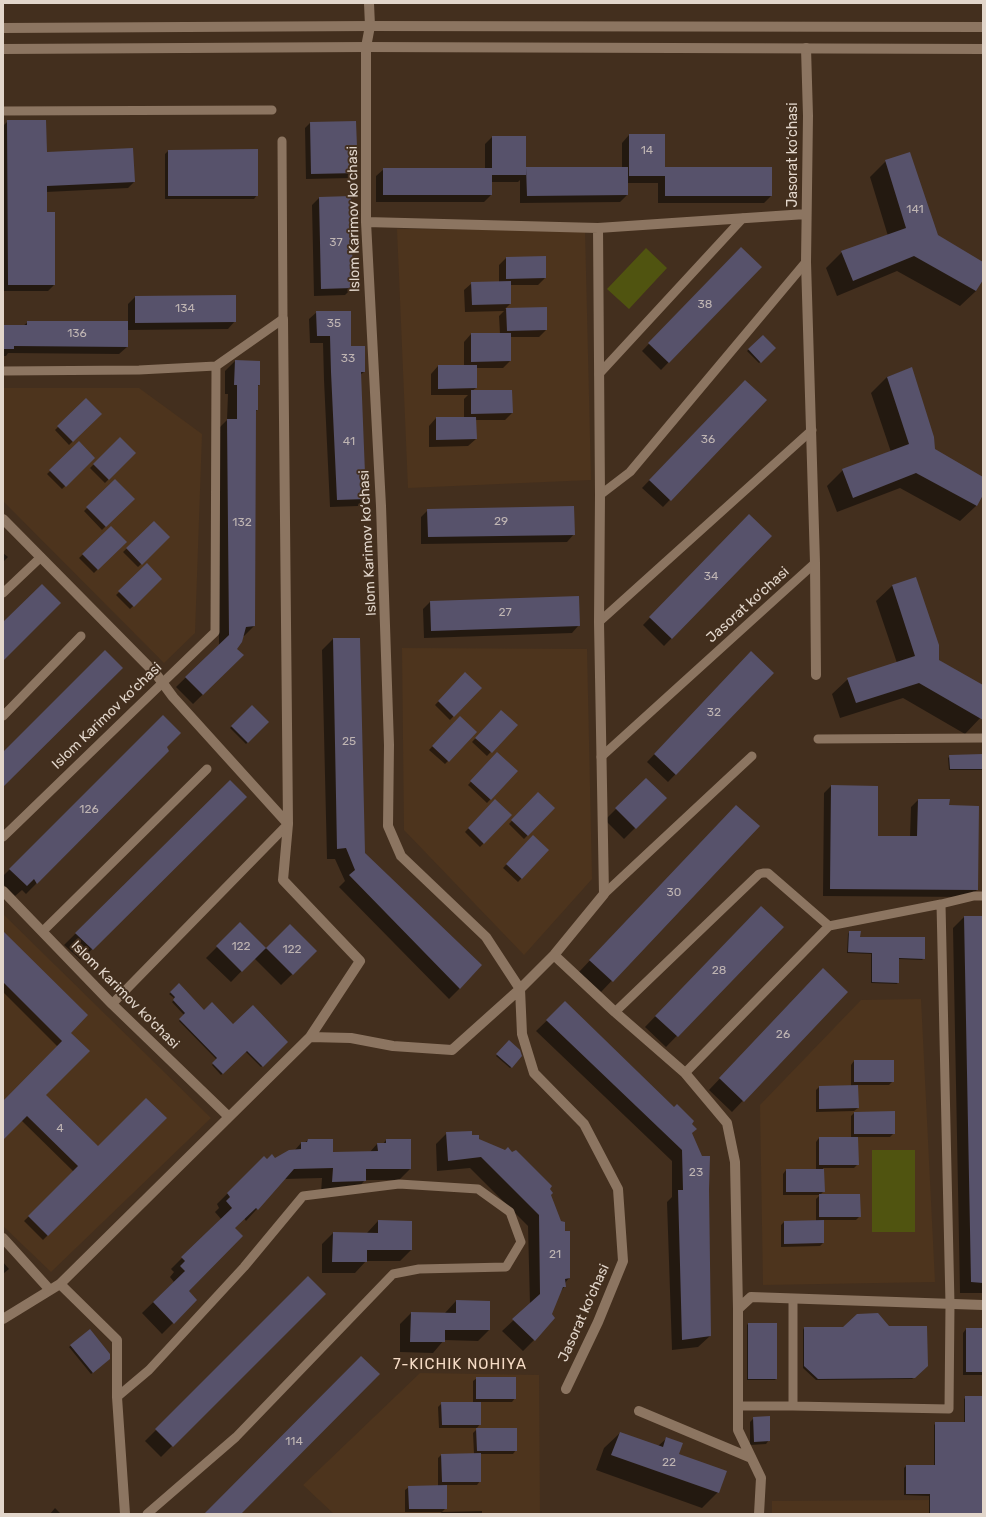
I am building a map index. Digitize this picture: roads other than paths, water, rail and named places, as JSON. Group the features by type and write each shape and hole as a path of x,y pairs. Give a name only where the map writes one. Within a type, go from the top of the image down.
{"street":[{"name":"Islom Karimov ko‘chasi","path":"369,3 370,26 366,47 366,222 381,506 389,745 388,826 401,856 486,937 520,989"},
{"path":"3,28 370,26 983,28"},
{"path":"3,49 366,47 983,49"},
{"name":"Jasorat ko‘chasi","path":"806,48 808,116 806,262 815,563"},
{"path":"366,222 598,228 806,214"},
{"path":"310,1037 351,1038 393,1046 452,1050 520,989 554,955 604,894 599,622 600,495 598,228"},
{"path":"3,1319 60,1284 310,1037 360,961 283,880 288,824 283,319"},
{"path":"3,519 156,674 173,696 288,824"},
{"path":"815,563 816,675"},
{"name":"Islom Karimov ko'chasi","path":"3,891 112,1004 230,1116"},
{"path":"554,955 615,1012 685,1073 727,1123 735,1162 738,1309 738,1430 761,1478 759,1514"},
{"name":"Jasorat ko‘chasi","path":"520,989 522,1034 534,1073 584,1124 618,1189 623,1261 598,1322 566,1389"},
{"path":"3,1238 50,1290"},
{"path":"60,1284 117,1340 117,1397 125,1514"},
{"path":"738,1309 751,1297 983,1305"},
{"path":"639,1411 751,1458"}],"lane":[{"path":"3,111 272,110"},
{"path":"3,371 139,370 216,366 283,319 282,142"},
{"path":"599,374 743,218"},
{"path":"600,495 630,472 806,262"},
{"name":"Islom Karimov ko‘chasi","path":"3,837 215,632 216,366"},
{"path":"599,622 812,430"},
{"path":"3,593 41,557"},
{"name":"Jasorat ko‘chasi","path":"601,757 815,563"},
{"path":"3,716 81,636"},
{"path":"818,739 983,738"},
{"path":"604,894 752,756"},
{"path":"43,931 206,769"},
{"path":"112,1004 288,824"},
{"path":"615,1012 759,874 768,874 829,926"},
{"path":"685,1073 829,926 974,896 983,896"},
{"path":"738,1406 949,1409 950,1304 941,904"},
{"path":"117,1397 149,1370 238,1273 302,1196 399,1184 478,1189 510,1212 521,1242 506,1267 419,1269 393,1274 236,1437 147,1514"},
{"path":"793,1299 793,1406"}],"district":[{"name":"7-KICHIK NOHIYA","path":"460,1365"}]}
